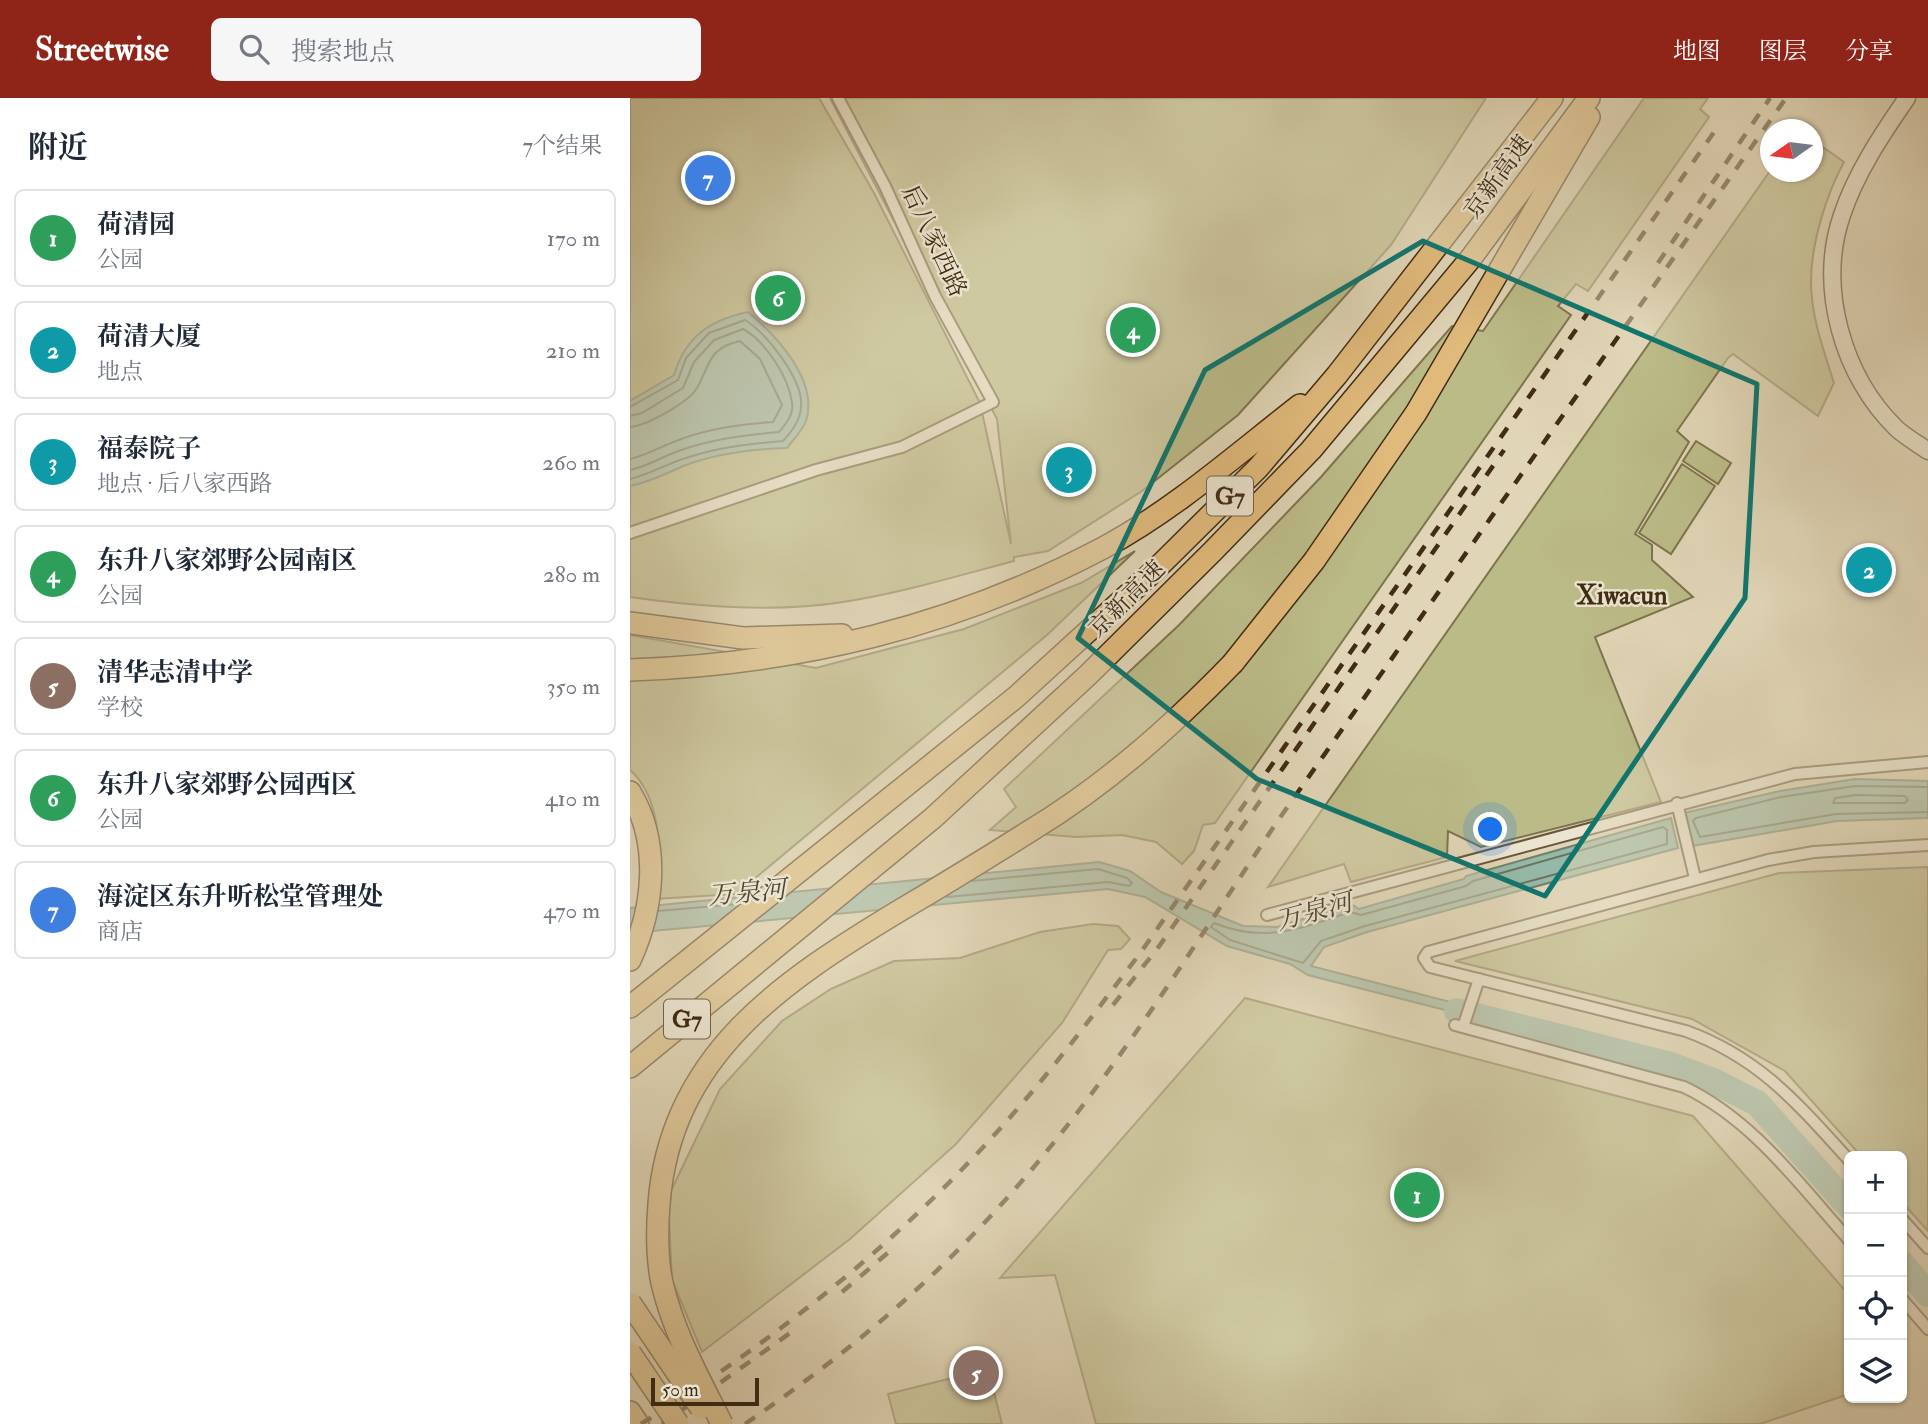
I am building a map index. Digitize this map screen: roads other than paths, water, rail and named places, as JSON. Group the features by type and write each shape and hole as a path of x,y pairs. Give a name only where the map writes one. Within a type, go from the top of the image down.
{"highway":[{"name":"京新高速","path":"630,1007 847,835 1016,696 1154,571 1258,468 1337,375 1552,98"},
{"name":"京新高速","path":"630,1067 933,818 1088,675 1311,450 1471,258 1589,98"},
{"path":"722,1424 681,1343 662,1282 658,1226 669,1145 687,1100 704,1071 724,1044 774,993 851,940 1031,831 1108,778 1184,713 1233,663 1314,561 1416,413 1600,98"},
{"path":"630,670 711,667 813,652 957,613 1104,547 1195,487 1337,375"},
{"path":"630,623 686,631 778,638 883,633"},
{"path":"630,792 646,831 651,854 647,907 630,960"},
{"path":"630,1303 712,1424"},
{"path":"630,1353 678,1424"},
{"path":"630,1412 638,1424"}],"main road":[{"path":"1907,98 1880,137 1841,216 1833,265 1834,303 1844,344 1856,374 1898,429 1928,451"}],"street":[{"name":"后八家西路","path":"630,533 719,506 816,470 902,447 993,402 935,296 885,186 838,98"},
{"path":"1267,915 1677,803 1795,774 1928,762"},
{"path":"1677,803 1695,878"},
{"path":"1844,1154 1783,1087 1760,1068 1712,1040 1686,1031 1430,967 1424,958 1428,952 1768,860 1814,852 1928,845"},
{"path":"1479,979 1461,1024 1684,1087 1712,1101 1757,1137 1844,1234"},
{"path":"1907,1225 1928,1248"},
{"path":"1907,1305 1928,1329"}],"water":[{"path":"748,312 782,346 801,375 808,406 806,421 800,432 787,448 711,457 630,486 630,401 674,375 685,350 701,332 722,320"},
{"path":"1855,779 1928,781 1928,818 1837,821 1692,846 1684,813 1780,791"},
{"path":"1671,818 1678,848 1367,932 1324,947 1311,966 1493,1013 1492,1022 1308,975 1290,964 1227,946 1145,897 1108,889 630,933 630,908 1099,862 1130,871 1161,892 1243,926 1277,927 1351,904 1359,909"}],"waterway":[{"path":"1457,1011 1668,1064 1713,1081 1757,1103 1844,1200"},
{"path":"1907,1270 1928,1294"}],"railway":[{"path":"1658,263 1770,98"},
{"path":"745,1424 872,1329 930,1277 987,1220 1067,1125 1141,1025 1279,819 1786,98"},
{"path":"641,1424 742,1357 884,1244 971,1160 1046,1075 1141,952 1719,125"},
{"path":"1113,1005 1160,945 1504,450"},
{"path":"842,1292 890,1251"},
{"path":"662,1424 793,1331"}],"place":[{"name":"海淀区东升听松堂管理处","path":"708,178"},
{"name":"东升八家郊野公园西区","path":"778,298"},
{"name":"东升八家郊野公园南区","path":"1133,330"},
{"name":"福泰院子","path":"1069,470"},
{"name":"荷清大厦","path":"1869,570"},
{"name":"荷清园","path":"1417,1195"},
{"name":"清华志清中学","path":"976,1373"}],"district":[{"name":"Xiwacun","path":"1622,596"}],"water label":[{"name":"万泉河","path":"747,893"},
{"name":"万泉河","path":"1314,912"}]}
